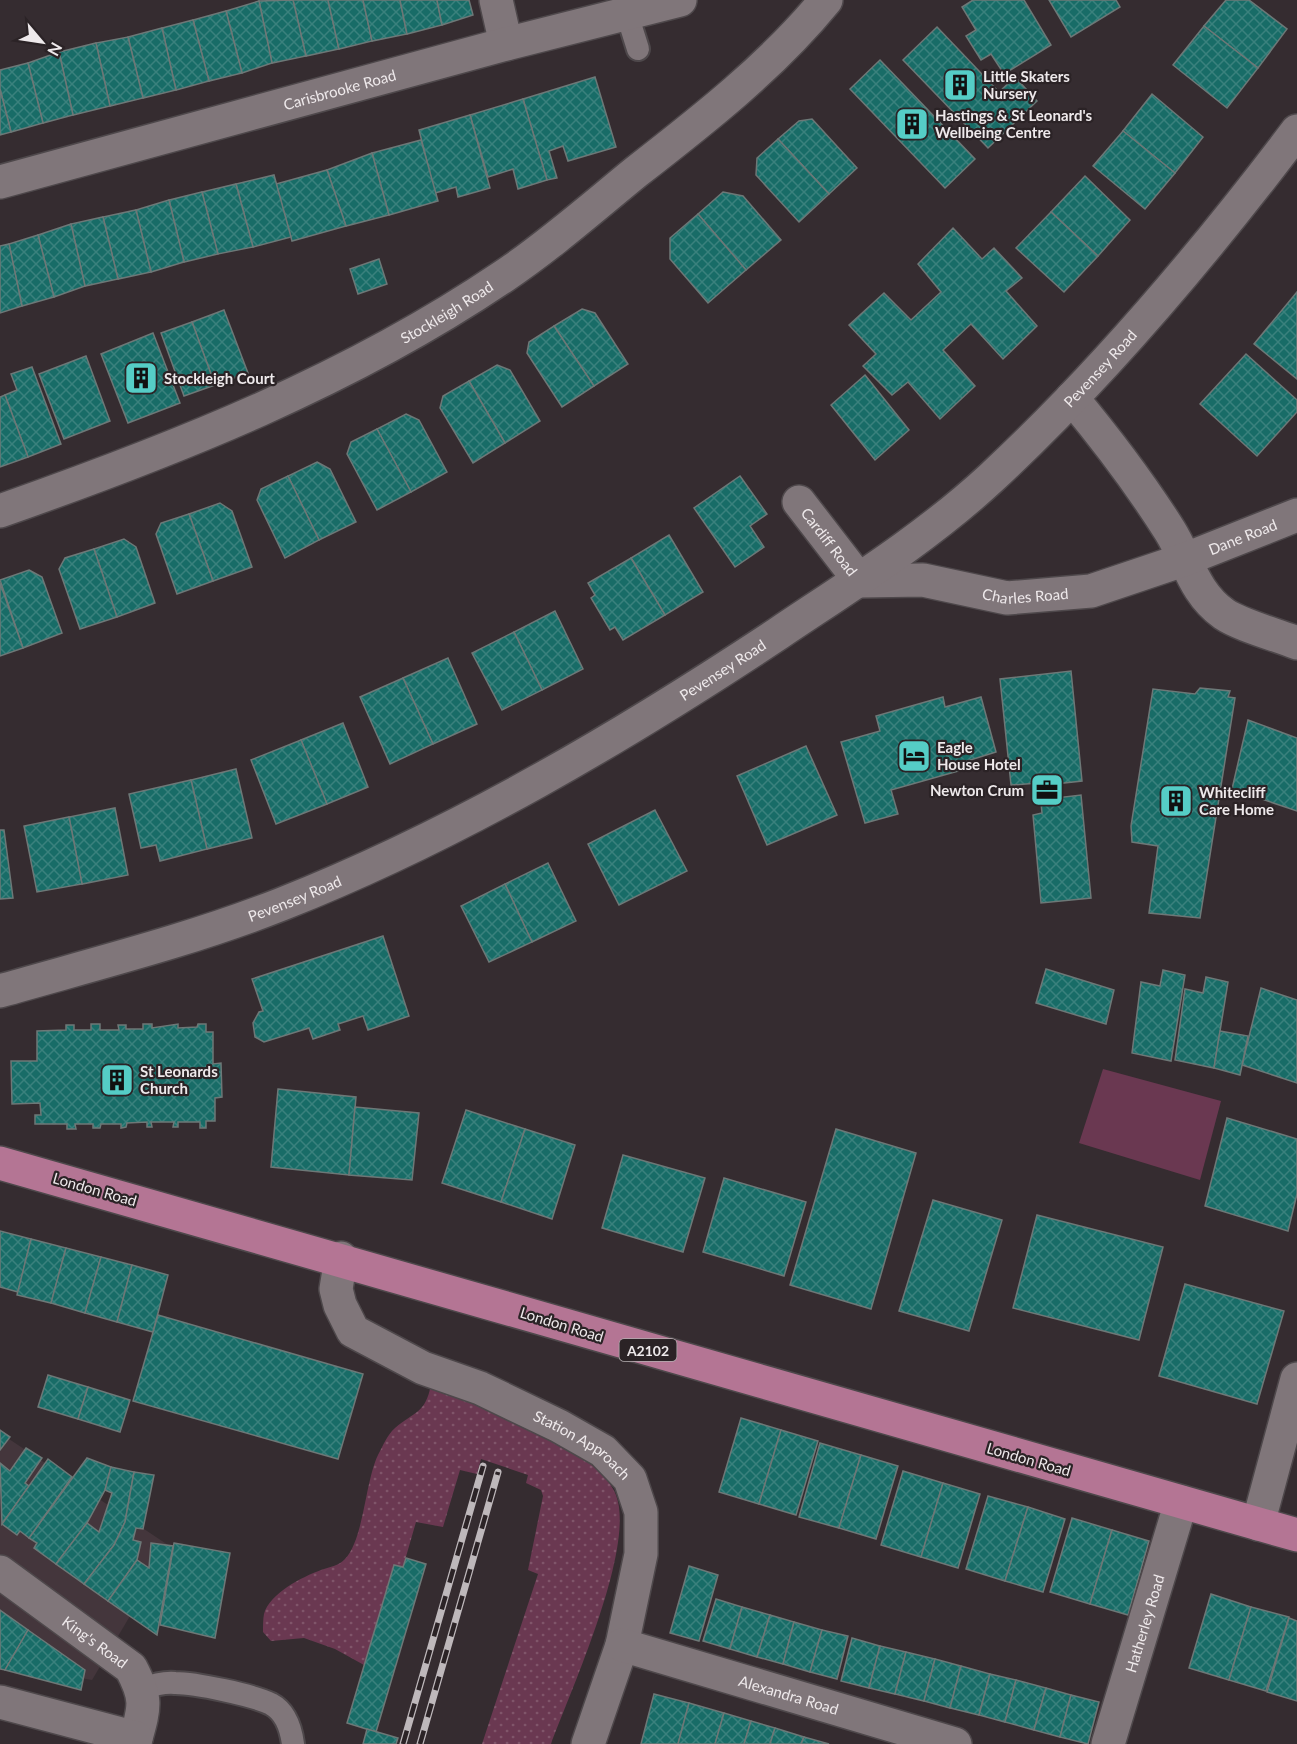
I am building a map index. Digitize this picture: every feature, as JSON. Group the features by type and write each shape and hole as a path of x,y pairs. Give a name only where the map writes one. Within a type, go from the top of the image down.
{"main road":[{"name":"London Road","path":"0,1163 341,1258 740,1377 1297,1535"}],"street":[{"path":"496,0 506,44"},
{"name":"Carisbrooke Road","path":"0,182 506,44 680,0"},
{"name":"Stockleigh Road","path":"0,511 129,465 284,401 410,335 505,275 694,127 797,35 826,0"},
{"name":"Pevensey Road","path":"0,992 148,948 281,904 410,846 527,788 622,733 860,581 930,530 982,486 1072,398 1181,277 1297,131"},
{"path":"1072,398 1124,466 1186,559 1194,584 1225,615 1297,643"},
{"name":"Cardiff Road","path":"799,502 860,581"},
{"name":"Dane Road","path":"1186,559 1297,515"},
{"name":"Charles Road","path":"860,581 923,580 1007,598 1091,591 1186,559"},
{"name":"Station Approach","path":"341,1258 336,1289 340,1305 353,1331 423,1368 480,1388 559,1426 603,1451 630,1479 641,1512 641,1554 622,1646 588,1744"},
{"path":"1258,1524 1297,1379"},
{"name":"Hatherley Road","path":"1108,1744 1180,1503"},
{"name":"King's Road","path":"0,1572 131,1668 143,1689"},
{"name":"Alexandra Road","path":"622,1646 955,1744"},
{"path":"0,1702 139,1741 144,1712 143,1689"}],"lane":[{"path":"627,14 638,49"},
{"path":"143,1689 159,1683 176,1682 272,1705 284,1716 291,1731 293,1744"}],"shaded area":[{"path":"1103,1069 1221,1101 1200,1180 1079,1143"},
{"path":"431,1385 505,1416 562,1445 586,1461 605,1478 616,1495 620,1518 617,1548 609,1582 599,1619 551,1744 482,1744 538,1574 528,1570 543,1496 541,1490 526,1483 528,1475 481,1459 477,1474 460,1470 443,1527 416,1522 403,1567 394,1565 364,1665 335,1649 304,1638 271,1641 263,1632 264,1614 273,1599 305,1577 334,1566 345,1559 356,1538 378,1455 392,1431 426,1402"},
{"path":"0,1433 171,1547 92,1680 0,1664"}],"building":[{"path":"293,0 328,0 339,49 306,56"},
{"path":"293,0 306,56 272,63 259,1"},
{"path":"328,0 363,0 372,41 339,49"},
{"path":"363,0 400,0 407,34 372,41"},
{"path":"400,0 437,0 442,25 407,34"},
{"path":"437,0 469,0 473,15 442,25"},
{"path":"973,0 1024,0 1051,45 1004,74 991,54 981,60 966,36 976,30 962,7"},
{"path":"1049,0 1116,0 1120,7 1071,37"},
{"path":"1226,0 1249,0 1287,29 1258,68 1204,26"},
{"path":"259,1 272,63 242,73 226,11"},
{"path":"226,11 242,73 209,81 193,20"},
{"path":"193,20 209,81 176,90 162,28"},
{"path":"1204,26 1258,68 1227,108 1173,65"},
{"name":"Little Skaters Nursery","path":"937,27 999,92 1015,77 1037,101 988,148 903,60"},
{"path":"162,28 176,90 143,98 128,37"},
{"path":"128,37 143,98 110,106 96,43"},
{"path":"96,43 110,106 73,115 59,52"},
{"path":"59,52 73,115 43,123 28,63"},
{"name":"Hastings & St Leonard's Wellbeing Centre","path":"880,60 975,159 945,188 850,89"},
{"path":"28,63 43,123 11,132 0,89 0,70"},
{"path":"595,77 616,147 568,161 563,146 549,151 557,178 547,180 523,99"},
{"path":"0,89 11,132 0,135"},
{"path":"1152,94 1203,137 1175,173 1123,131"},
{"path":"523,99 547,180 518,189 513,169 488,177 470,115"},
{"path":"470,115 490,188 458,197 456,187 435,193 419,130"},
{"path":"812,119 857,168 829,194 778,139 799,121"},
{"path":"1123,131 1175,173 1145,209 1093,166"},
{"path":"778,139 829,194 799,222 756,175 757,158"},
{"path":"421,140 438,201 389,215 372,153"},
{"path":"372,153 389,215 346,226 327,170"},
{"path":"327,170 346,226 292,241 276,184"},
{"path":"274,175 291,237 253,247 236,184"},
{"path":"1085,176 1130,220 1098,256 1051,212"},
{"path":"236,184 253,247 218,254 202,192"},
{"path":"202,192 218,254 184,262 169,200"},
{"path":"723,192 743,196 781,240 746,270 698,214"},
{"path":"169,200 184,262 151,272 136,210"},
{"path":"136,210 151,272 118,279 103,217"},
{"path":"1051,212 1098,256 1064,292 1016,248"},
{"path":"698,214 746,270 708,303 670,259 670,238"},
{"path":"103,217 118,279 85,286 71,224"},
{"path":"71,224 85,286 54,297 38,235"},
{"path":"953,228 982,259 994,248 1022,278 1006,291 1037,326 1003,359 971,324 943,350 975,386 940,419 908,382 892,395 863,366 876,354 849,325 884,293 911,320 941,292 918,264"},
{"path":"38,235 54,297 22,306 9,244"},
{"path":"9,244 22,306 0,313 0,246"},
{"path":"379,259 387,284 358,294 350,269"},
{"path":"1297,292 1297,379 1254,344"},
{"path":"582,309 595,313 628,364 594,386 554,326"},
{"path":"224,310 248,373 215,385 192,322"},
{"path":"192,322 215,385 184,396 161,333"},
{"path":"554,326 594,386 562,407 527,353 529,342"},
{"name":"Stockleigh Court","path":"153,333 180,403 128,423 101,354"},
{"path":"1246,354 1297,400 1297,412 1257,456 1200,404"},
{"path":"86,356 110,421 64,439 39,374"},
{"path":"497,365 510,370 540,421 505,443 469,381"},
{"path":"32,367 61,444 28,457 5,395 17,390 11,374"},
{"path":"865,375 909,430 875,460 831,405"},
{"path":"469,381 505,443 473,463 440,408 443,396"},
{"path":"5,395 28,457 0,467 0,397"},
{"path":"406,414 419,420 447,472 411,492 377,429"},
{"path":"377,429 411,492 377,510 347,454 351,442"},
{"path":"317,462 330,469 356,522 319,540 288,476"},
{"path":"288,476 319,540 285,558 257,500 261,489"},
{"path":"740,476 767,514 750,526 764,547 735,567 694,508"},
{"path":"220,503 232,511 252,567 213,581 189,514"},
{"path":"189,514 213,581 177,594 156,534 161,523"},
{"path":"669,535 703,592 665,615 631,558"},
{"path":"124,539 136,547 155,603 117,617 94,549"},
{"path":"94,549 117,617 80,629 59,569 65,558"},
{"path":"631,558 665,615 623,640 615,627 610,630 591,598 595,595 588,583"},
{"path":"29,570 42,577 62,633 23,648 0,580"},
{"path":"0,583 23,648 0,656"},
{"path":"555,611 583,669 542,690 514,632"},
{"path":"514,632 542,690 502,710 472,653"},
{"path":"448,658 477,724 433,744 403,678"},
{"name":"Newton Crum","path":"1071,671 1082,781 1055,784 1056,798 1081,795 1091,898 1041,903 1033,815 1042,813 1039,783 1011,785 1000,679"},
{"path":"403,678 433,744 390,764 360,697"},
{"name":"Whitecliff Care Home","path":"1200,688 1230,691 1228,697 1235,698 1200,918 1149,913 1158,846 1132,842 1131,826 1153,689 1195,694"},
{"name":"Eagle House Hotel","path":"943,697 945,707 981,697 996,752 967,761 969,768 891,790 898,814 865,823 841,742 880,731 876,716"},
{"path":"1248,720 1297,738 1297,811 1232,789"},
{"path":"343,723 368,787 327,804 301,740"},
{"path":"301,740 327,804 276,824 251,760"},
{"path":"806,746 837,815 767,845 737,776"},
{"path":"236,769 252,838 207,849 191,780"},
{"path":"191,780 207,849 160,861 156,845 141,848 129,794"},
{"path":"115,808 128,875 82,884 69,817"},
{"path":"655,810 687,871 619,905 588,844"},
{"path":"69,817 82,884 37,892 24,826"},
{"path":"0,830 4,830 13,898 0,899"},
{"path":"548,863 576,921 532,942 505,884"},
{"path":"505,884 532,942 489,962 461,906"},
{"path":"383,936 409,1016 368,1030 363,1016 338,1024 340,1030 313,1039 309,1028 264,1042 255,1037 253,1023 259,1012 263,1011 252,979"},
{"path":"1046,969 1114,990 1106,1024 1036,1003"},
{"path":"1163,970 1185,975 1171,1061 1132,1053 1141,982 1160,986"},
{"path":"1206,977 1228,982 1214,1068 1175,1060 1185,989 1203,993"},
{"path":"1261,988 1297,1000 1297,1083 1242,1065"},
{"name":"St Leonards Church","path":"91,1024 100,1024 100,1030 119,1030 118,1025 126,1025 126,1029 143,1029 143,1024 152,1024 152,1028 178,1024 178,1028 206,1024 206,1032 213,1032 213,1064 221,1063 222,1097 215,1098 215,1121 206,1121 206,1128 200,1128 200,1122 178,1122 178,1127 173,1127 174,1122 151,1122 152,1127 147,1127 147,1122 127,1123 126,1127 121,1128 121,1124 101,1124 100,1128 93,1128 93,1124 75,1124 76,1129 67,1129 67,1124 35,1124 35,1115 41,1115 40,1103 12,1104 11,1061 37,1061 37,1031 66,1030 66,1025 74,1025 74,1030 91,1030"},
{"path":"1220,1031 1248,1036 1240,1075 1214,1068"},
{"path":"278,1089 356,1097 349,1175 271,1167"},
{"path":"355,1107 419,1113 412,1180 349,1175"},
{"path":"466,1110 525,1129 501,1202 442,1183"},
{"path":"1227,1118 1297,1139 1297,1194 1288,1231 1205,1206"},
{"path":"525,1129 575,1145 552,1219 501,1202"},
{"path":"836,1129 916,1153 871,1309 790,1285"},
{"path":"623,1155 705,1178 683,1252 602,1228"},
{"path":"724,1178 806,1202 784,1276 703,1252"},
{"path":"933,1200 1002,1220 969,1331 899,1311"},
{"path":"1037,1215 1163,1247 1139,1340 1013,1308"},
{"path":"0,1231 31,1239 18,1292 0,1287"},
{"path":"31,1239 66,1248 51,1303 17,1295"},
{"path":"66,1248 101,1257 85,1313 51,1303"},
{"path":"101,1257 132,1265 117,1322 85,1313"},
{"path":"132,1265 168,1275 153,1332 117,1322"},
{"path":"1185,1284 1284,1311 1257,1404 1159,1376"},
{"path":"158,1315 363,1374 338,1459 133,1401"},
{"path":"48,1375 88,1387 78,1419 38,1407"},
{"path":"88,1387 130,1400 120,1432 78,1419"},
{"path":"741,1418 781,1430 759,1504 719,1492"},
{"path":"0,1430 10,1437 0,1450"},
{"path":"781,1430 818,1441 796,1515 759,1504"},
{"path":"820,1443 861,1455 839,1528 799,1517"},
{"path":"26,1448 42,1458 25,1483 29,1486 2,1524 0,1463 10,1471"},
{"path":"861,1455 898,1466 876,1539 839,1528"},
{"path":"87,1458 111,1467 105,1490 87,1523 56,1564 34,1548 37,1543 29,1538"},
{"path":"48,1459 72,1477 29,1538 20,1531 17,1535 2,1524"},
{"path":"111,1467 134,1472 125,1522 114,1545 84,1584 56,1564 87,1523 99,1532 112,1493 105,1490"},
{"path":"903,1471 943,1483 921,1557 881,1545"},
{"path":"134,1472 154,1475 143,1529 136,1528 133,1540 141,1542 137,1560 108,1601 84,1584 114,1545 125,1522"},
{"path":"943,1483 980,1494 958,1568 921,1557"},
{"path":"988,1496 1028,1507 1005,1581 966,1569"},
{"path":"1028,1507 1065,1519 1043,1592 1005,1581"},
{"path":"1072,1518 1112,1530 1090,1604 1050,1592"},
{"path":"1112,1530 1149,1541 1128,1615 1090,1604"},
{"path":"151,1543 173,1546 157,1635 108,1601 137,1560 149,1568"},
{"path":"174,1543 230,1553 215,1638 160,1625"},
{"path":"406,1558 426,1564 376,1732 347,1723 394,1565 403,1567"},
{"path":"689,1566 718,1575 699,1641 670,1633"},
{"path":"1211,1594 1251,1607 1229,1680 1189,1668"},
{"path":"716,1599 742,1607 730,1649 703,1641"},
{"path":"742,1607 770,1615 757,1657 730,1649"},
{"path":"1251,1607 1289,1617 1266,1691 1229,1680"},
{"path":"0,1610 28,1630 5,1670 0,1669"},
{"path":"770,1615 794,1622 783,1664 757,1657"},
{"path":"1289,1618 1297,1621 1297,1701 1267,1692"},
{"path":"794,1622 822,1630 810,1672 783,1664"},
{"path":"28,1630 85,1670 81,1690 5,1670"},
{"path":"822,1630 848,1636 837,1679 810,1672"},
{"path":"852,1638 880,1646 869,1688 841,1681"},
{"path":"880,1646 906,1652 895,1694 869,1688"},
{"path":"906,1652 935,1659 924,1701 895,1694"},
{"path":"935,1659 961,1666 950,1708 924,1701"},
{"path":"961,1666 990,1674 979,1715 950,1708"},
{"path":"990,1674 1016,1680 1005,1722 979,1715"},
{"path":"1016,1680 1046,1688 1034,1730 1005,1722"},
{"path":"1046,1688 1071,1695 1060,1737 1034,1730"},
{"path":"654,1694 689,1703 678,1744 641,1744"},
{"path":"1071,1695 1099,1702 1088,1744 1060,1737"},
{"path":"689,1703 724,1713 715,1744 678,1744"},
{"path":"724,1713 751,1721 744,1744 715,1744"},
{"path":"751,1721 775,1728 770,1744 744,1744"},
{"path":"775,1728 804,1737 801,1744 770,1744"},
{"path":"367,1729 398,1738 396,1744 363,1744"},
{"path":"804,1737 829,1744 801,1744"}],"railway":[{"path":"403,1744 483,1466"},
{"path":"420,1744 498,1472"}],"place":[{"name":"Little Skaters Nursery","path":"960,85"},
{"name":"Hastings & St Leonard's Wellbeing Centre","path":"912,124"},
{"name":"Stockleigh Court","path":"141,378"},
{"name":"Eagle House Hotel","path":"914,756"},
{"name":"Newton Crum","path":"1047,790"},
{"name":"Whitecliff Care Home","path":"1176,801"},
{"name":"St Leonards Church","path":"117,1080"}]}
